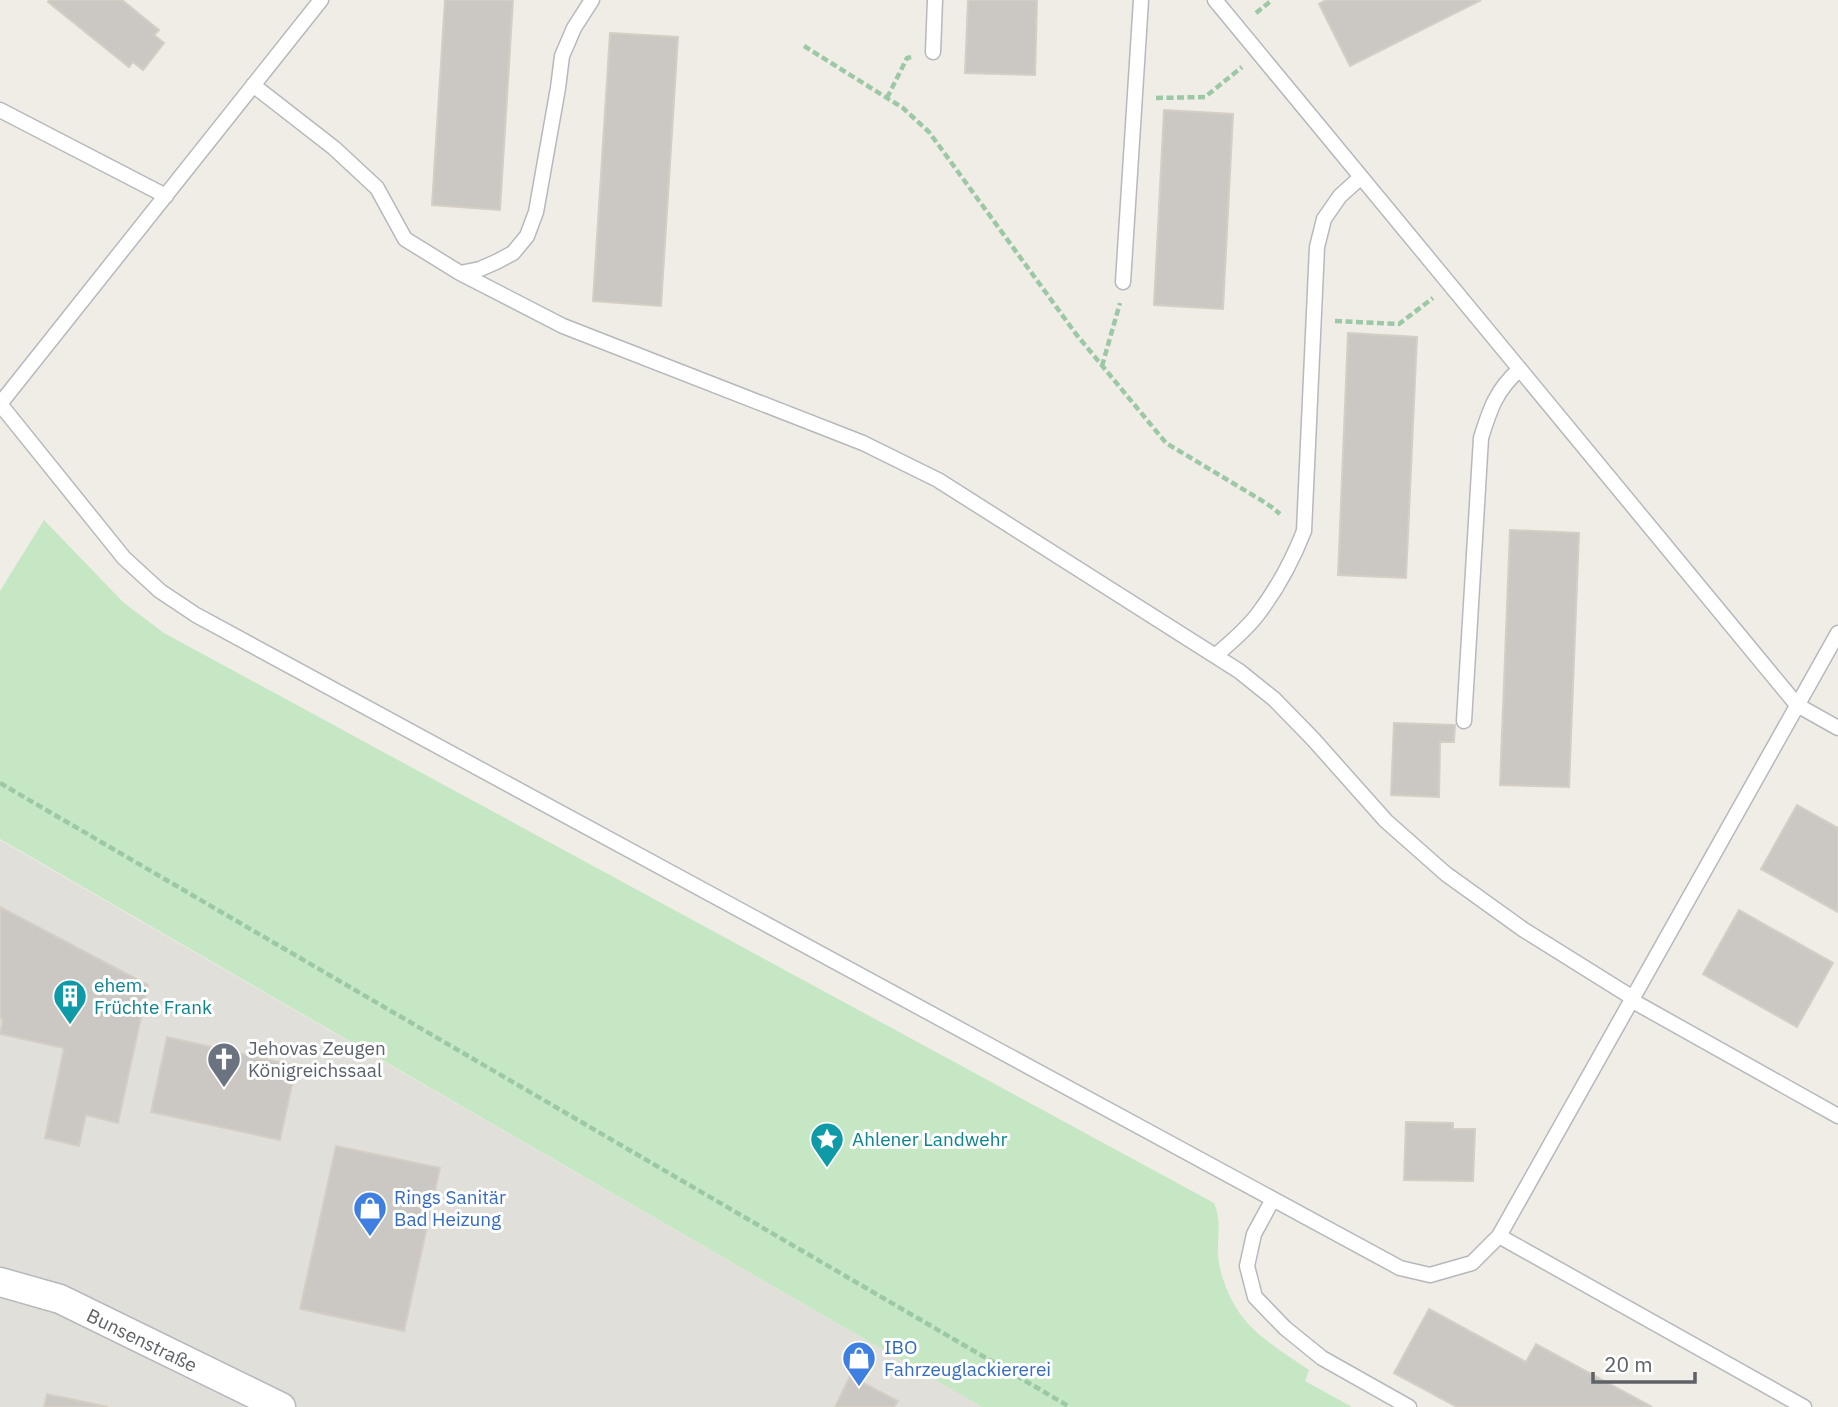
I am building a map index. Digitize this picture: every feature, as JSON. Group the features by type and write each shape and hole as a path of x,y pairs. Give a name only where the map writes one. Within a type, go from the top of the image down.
{"street":[{"name":"Bunsenstraße","path":"0,1282 60,1299 281,1407"}],"lane":[{"path":"321,0 0,404 124,558 160,591 195,615 1400,1268 1430,1275 1472,1263 1499,1236 1838,633"},
{"path":"460,273 480,269 513,253 527,236 537,212 562,55 574,28 592,0"},
{"path":"933,52 935,0"},
{"path":"1123,282 1141,0"},
{"path":"1215,0 1797,705 1838,728"},
{"path":"253,86 334,148 377,188 405,239 460,273 563,326 863,443 938,480 1239,671 1274,699 1386,821 1446,874 1524,930 1632,999 1838,1116"},
{"path":"0,110 166,196"},
{"path":"1214,656 1259,613 1275,588 1304,530 1317,247 1324,219 1340,196 1361,177"},
{"path":"1464,721 1480,438 1489,411 1504,383 1520,369"},
{"path":"1273,1199 1254,1234 1247,1266 1255,1297 1285,1328 1322,1358 1409,1407"},
{"path":"1499,1236 1804,1407"}],"path":[{"path":"804,46 903,108 929,132 1076,334 1166,443 1273,508 1300,539"},
{"path":"887,97 907,58 933,52"},
{"path":"1134,99 1205,97 1259,54"},
{"path":"1102,366 1121,302 1123,282"},
{"path":"1313,320 1399,324 1450,284"},
{"path":"0,783 1070,1407"}],"shaded area":[{"path":"0,840 982,1407 0,1407"}],"green space":[{"path":"44,520 124,603 164,633 1214,1203 1219,1222 1218,1256 1221,1273 1240,1314 1266,1340 1309,1370 1305,1381 1352,1407 982,1407 0,839 0,591"}],"building":[{"path":"122,0 159,30 154,35 164,43 143,70 133,62 129,67 48,2"},
{"path":"445,0 513,0 500,210 432,205"},
{"path":"968,0 1037,0 1035,75 965,73"},
{"path":"1326,0 1481,0 1350,66 1319,4"},
{"path":"610,33 678,37 661,306 593,301"},
{"path":"1164,110 1233,114 1223,309 1154,305"},
{"path":"1348,333 1417,337 1406,578 1338,575"},
{"path":"1510,530 1579,533 1569,787 1500,785"},
{"path":"1394,723 1455,725 1454,742 1440,742 1439,797 1391,795"},
{"path":"1797,805 1838,828 1838,912 1761,869"},
{"name":"ehem. Früchte Frank","path":"0,907 148,985 118,1123 86,1115 79,1146 45,1138 64,1048 0,1034 3,1019 0,1018"},
{"path":"1739,910 1833,963 1797,1027 1703,974"},
{"name":"Jehovas Zeugen Königreichssaal","path":"167,1037 296,1066 280,1140 151,1112"},
{"path":"1406,1122 1453,1123 1453,1129 1475,1129 1473,1181 1404,1180"},
{"name":"Rings Sanitär Bad Heizung","path":"336,1146 440,1168 404,1331 300,1309"},
{"path":"1429,1309 1526,1362 1536,1344 1652,1407 1457,1407 1394,1373"},
{"name":"IBO Fahrzeuglackiererei","path":"850,1376 898,1401 894,1407 835,1407"},
{"path":"47,1394 108,1407 44,1407"}],"place":[{"name":"ehem. Früchte Frank","path":"70,1026"},
{"name":"Jehovas Zeugen Königreichssaal","path":"224,1089"},
{"name":"Ahlener Landwehr","path":"827,1169"},
{"name":"Rings Sanitär Bad Heizung","path":"370,1238"},
{"name":"IBO Fahrzeuglackiererei","path":"859,1388"}]}
